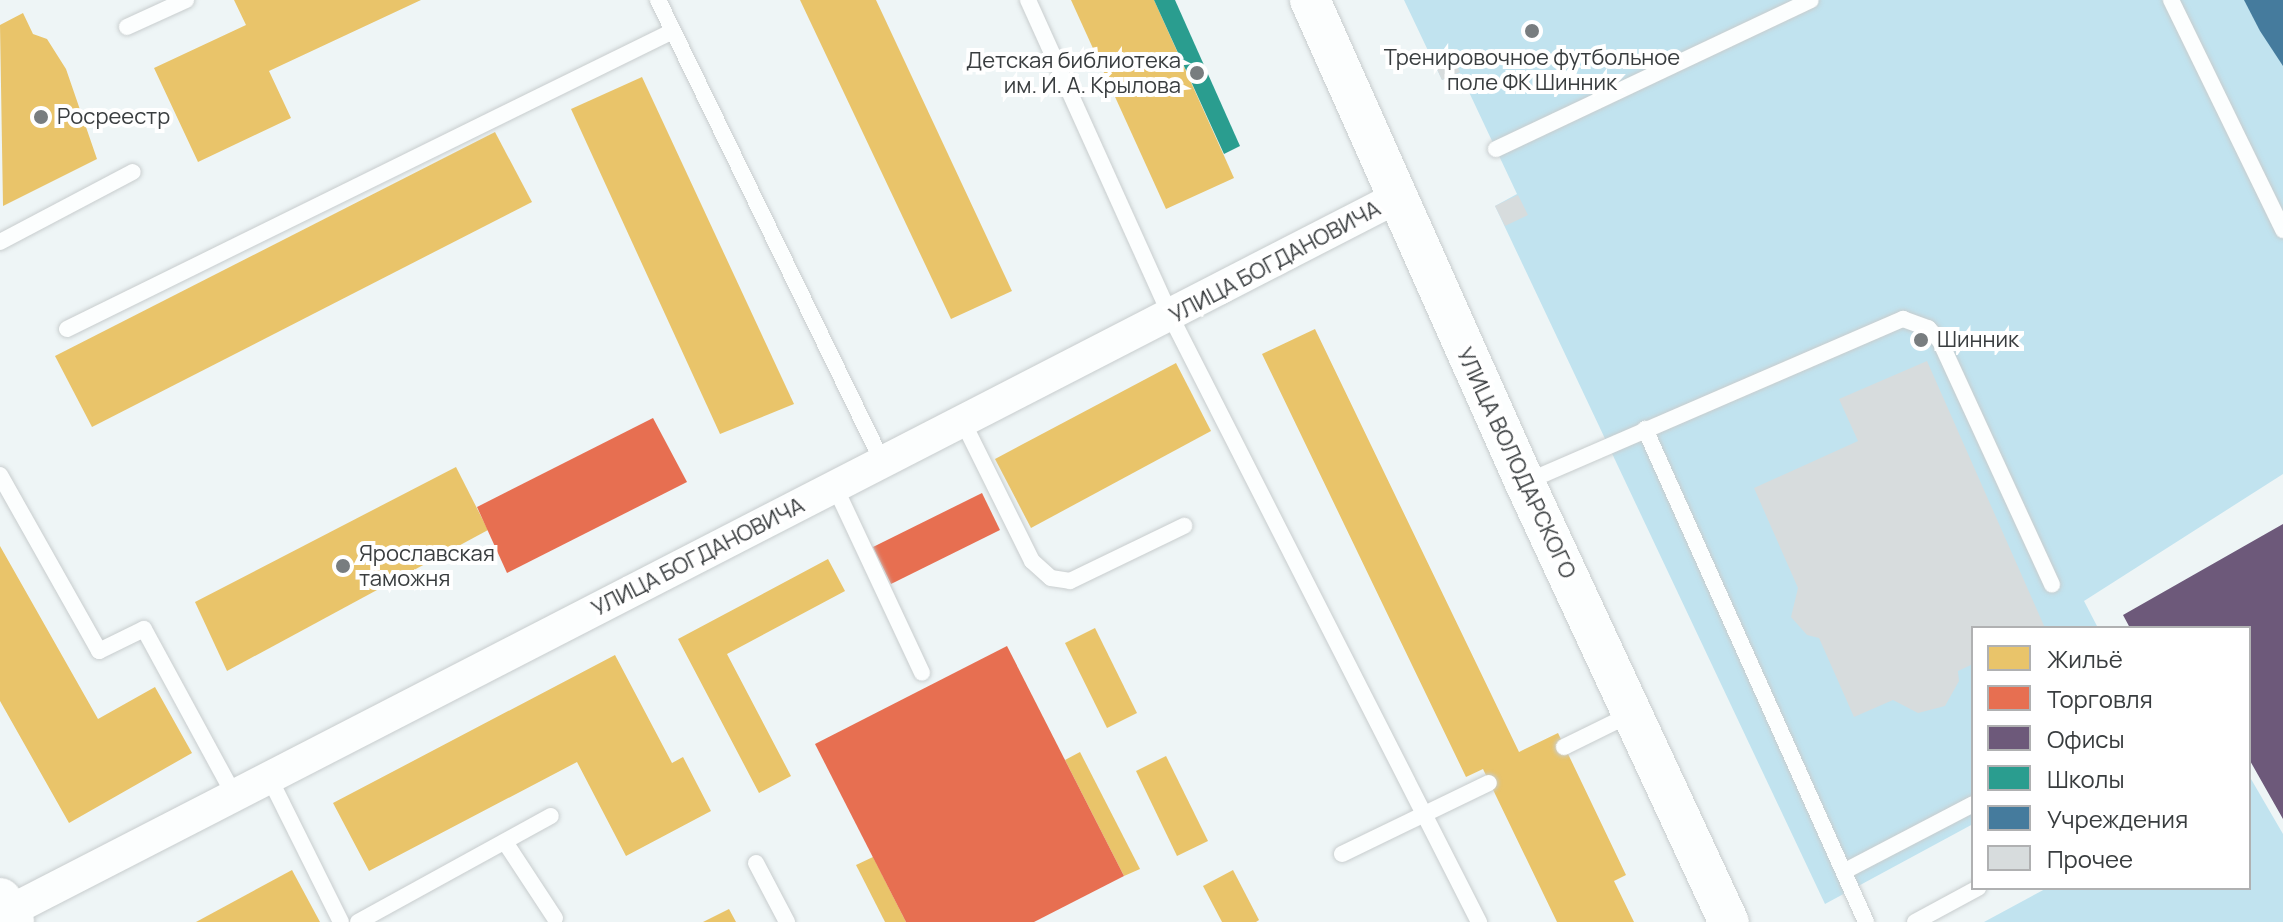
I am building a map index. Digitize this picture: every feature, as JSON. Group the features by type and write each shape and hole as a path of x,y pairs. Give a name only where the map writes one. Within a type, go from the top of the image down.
{"street":[{"name":"УЛИЦА ВОЛОДАРСКОГО","path":"1310,0 1525,483 1729,922"},
{"name":"УЛИЦА БОГДАНОВИЧА","path":"5,912 268,775 1171,317 1396,198"}],"lane":[{"path":"127,27 186,0"},
{"path":"658,0 883,463"},
{"path":"1028,0 1171,317 1479,922"},
{"path":"1496,149 1811,0"},
{"path":"2171,0 2283,230"},
{"path":"67,329 673,31"},
{"path":"0,242 133,172"},
{"path":"1525,483 1903,319 1916,322 1940,341 2052,585"},
{"path":"963,422 1032,561 1051,578 1070,581 1184,526"},
{"path":"1645,429 1866,922"},
{"path":"0,475 99,651 144,629 233,793"},
{"path":"835,487 922,673"},
{"path":"1564,747 1632,714"},
{"path":"268,775 341,922"},
{"path":"1342,854 1489,783"},
{"path":"1845,871 1971,805"},
{"path":"358,922 551,816"},
{"path":"505,842 555,918"},
{"path":"756,863 787,922"},
{"path":"1915,922 1974,890"}],"shaded area":[{"name":"Шинник","path":"1404,0 2283,0 2283,474 2084,601 2097,626 1971,626 1971,825 1825,904 1495,206 1517,194 1460,73 1442,80"},
{"path":"2251,779 2283,834 2283,922 1984,922 2043,890 2251,890"}],"building: Жильё":[{"path":"234,0 421,0 269,71 291,118 198,162 154,68 246,25"},
{"path":"800,0 876,0 1012,291 951,319"},
{"path":"1071,0 1154,0 1234,178 1166,209"},
{"name":"Росреестр","path":"23,13 33,34 47,39 66,69 97,159 3,206 0,25"},
{"path":"642,77 794,404 720,434 571,109"},
{"path":"495,132 532,202 92,427 55,356"},
{"path":"1315,329 1519,752 1558,733 1626,875 1614,881 1634,922 1557,922 1483,769 1466,777 1262,354"},
{"path":"1176,363 1211,431 1031,528 995,459"},
{"name":"Ярославская таможня","path":"456,467 488,530 227,671 195,602"},
{"path":"0,546 98,719 155,687 192,753 69,823 0,701"},
{"path":"828,559 845,591 727,654 791,776 759,793 678,639"},
{"path":"1095,628 1137,713 1107,728 1065,643"},
{"path":"615,655 672,763 683,757 711,811 626,856 577,762 369,871 333,803"},
{"path":"1080,752 1140,869 1124,876 1065,760"},
{"path":"1166,756 1208,841 1177,856 1136,771"},
{"path":"873,857 906,922 885,922 856,865"},
{"path":"292,870 320,922 196,922"},
{"path":"1233,870 1259,920 1256,922 1222,922 1203,886"},
{"path":"729,909 736,922 703,922"}],"building: Торговля":[{"path":"653,418 687,482 507,573 477,507"},
{"path":"982,493 1000,530 891,584 873,547"},
{"path":"1007,646 1124,876 1034,922 906,922 815,744"}],"building: Офисы":[{"path":"2283,524 2283,819 2251,763 2251,626 2129,626 2123,615"}],"building: Школы":[{"name":"Детская библиотека им. И. А. Крылова","path":"1154,0 1175,0 1240,146 1224,154"}],"building: Учреждения":[{"path":"2244,0 2283,0 2283,66 2260,31"}],"building: Прочее":[{"path":"1450,51 1460,72 1442,80 1433,60"},
{"path":"1518,195 1528,215 1505,226 1495,206"},
{"path":"1927,361 2044,626 1971,626 1971,665 1958,671 1959,681 1945,706 1918,713 1893,700 1854,717 1819,638 1807,635 1791,617 1798,588 1754,488 1858,441 1839,399"}],"place":[{"name":"Тренировочное футбольное поле ФК Шинник","path":"1532,31"},
{"name":"Детская библиотека им. И. А. Крылова","path":"1197,73"},
{"name":"Росреестр","path":"41,117"},
{"name":"Шинник","path":"1921,340"},
{"name":"Ярославская таможня","path":"343,566"}]}
